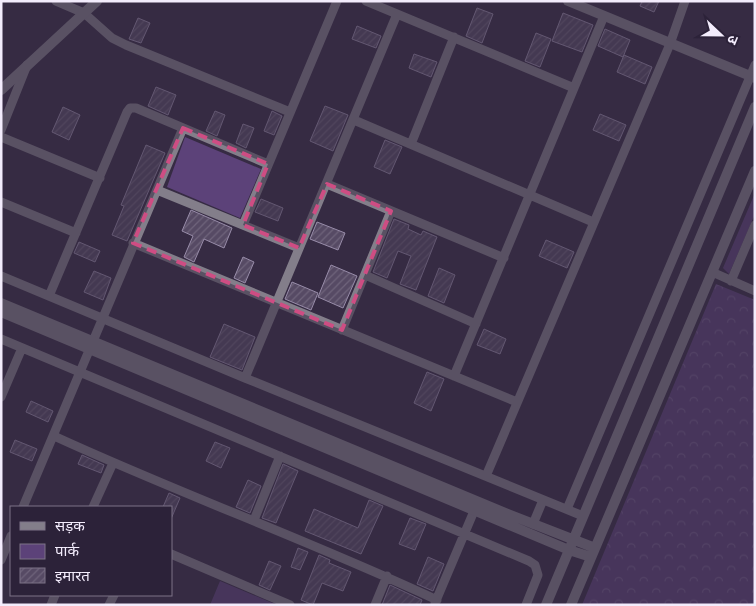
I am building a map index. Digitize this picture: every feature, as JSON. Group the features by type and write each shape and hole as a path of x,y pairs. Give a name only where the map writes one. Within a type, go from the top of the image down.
{"street":[{"path":"56,1 84,13 112,38 126,45 290,112"},
{"path":"1,90 97,1"},
{"path":"243,225 337,1"},
{"path":"366,1 574,88"},
{"path":"568,1 752,77"},
{"path":"486,476 670,44 685,1"},
{"path":"245,378 397,14"},
{"path":"454,376 604,16"},
{"path":"411,144 454,37"},
{"path":"1,130 28,65"},
{"path":"567,509 752,77 755,65"},
{"path":"546,605 755,107"},
{"path":"50,296 130,108 136,108 268,164"},
{"path":"354,120 593,222"},
{"path":"23,506 183,128"},
{"path":"1,136 100,178"},
{"path":"571,605 755,171"},
{"path":"327,184 504,258"},
{"path":"157,190 299,248"},
{"path":"1,202 76,233"},
{"path":"342,330 391,211"},
{"path":"731,280 755,224"},
{"path":"134,244 517,402"},
{"path":"712,272 755,290"},
{"path":"365,275 476,324"},
{"path":"1,276 583,516"},
{"path":"1,303 90,345"},
{"path":"1,312 90,345 476,506 571,545 593,552"},
{"path":"1,339 535,565 538,575 526,605"},
{"path":"1,397 22,348"},
{"path":"54,436 113,463 387,576 436,602 476,506"},
{"path":"254,520 280,456"},
{"path":"93,506 113,463"},
{"path":"533,524 543,500"},
{"path":"476,506 533,524 571,545"},
{"path":"1,560 10,539"},
{"path":"172,554 290,605"},
{"path":"375,605 387,576"}],"highlighted area":[{"path":"183,128 268,164 243,225 299,248 327,184 391,211 342,330 133,243"}],"green space":[{"path":"185,137 261,169 240,218 167,187"},
{"path":"755,193 755,214 729,274 723,268"},
{"path":"716,284 755,300 755,605 582,605"},
{"path":"220,581 277,605 210,605"}],"building":[{"path":"642,1 659,1 654,12 640,6"},
{"path":"477,8 493,14 482,43 466,36"},
{"path":"563,13 593,25 582,52 552,41"},
{"path":"138,18 150,23 141,43 129,39"},
{"path":"357,26 381,36 376,48 352,39"},
{"path":"605,29 630,40 623,57 598,46"},
{"path":"536,33 551,39 540,67 525,61"},
{"path":"414,54 437,62 431,77 409,68"},
{"path":"624,55 652,67 645,84 617,72"},
{"path":"156,87 176,95 168,115 148,106"},
{"path":"325,106 348,115 333,151 310,141"},
{"path":"63,107 80,115 69,140 52,132"},
{"path":"215,111 225,115 217,136 206,131"},
{"path":"272,111 282,116 274,135 264,131"},
{"path":"600,114 626,125 619,141 593,130"},
{"path":"243,124 254,128 246,148 236,143"},
{"path":"385,140 402,147 390,174 374,167"},
{"path":"146,145 165,153 127,241 112,235 124,206 121,205"},
{"path":"261,199 283,208 278,221 255,212"},
{"path":"191,210 232,228 224,248 204,239 194,262 184,257 193,236 182,231"},
{"path":"394,219 409,225 408,229 421,235 423,231 437,237 416,290 400,284 411,256 398,251 387,278 373,272"},
{"path":"317,222 345,233 338,250 310,239"},
{"path":"546,240 574,252 567,268 539,256"},
{"path":"79,242 100,251 95,262 74,253"},
{"path":"243,257 254,262 245,283 234,278"},
{"path":"331,265 357,276 343,308 318,297"},
{"path":"439,268 455,275 444,303 428,296"},
{"path":"94,271 111,278 103,300 84,292"},
{"path":"292,282 318,293 311,310 285,299"},
{"path":"224,324 255,337 242,370 210,357"},
{"path":"484,329 506,339 500,354 477,345"},
{"path":"427,372 444,379 431,411 414,403"},
{"path":"31,401 53,411 48,422 26,412"},
{"path":"15,440 37,449 32,461 10,452"},
{"path":"215,442 230,448 221,468 206,461"},
{"path":"82,455 104,465 101,473 78,464"},
{"path":"283,464 298,471 276,523 262,518"},
{"path":"248,480 261,486 250,513 236,507"},
{"path":"169,493 180,498 172,517 172,506 163,506"},
{"path":"369,500 383,506 361,554 305,531 314,509 358,528"},
{"path":"410,518 426,524 415,550 399,544"},
{"path":"298,548 308,552 300,570 291,567"},
{"path":"319,555 330,560 329,563 351,572 343,591 322,583 313,605 301,600"},
{"path":"428,557 444,564 433,591 417,584"},
{"path":"269,561 281,566 270,590 259,585"},
{"path":"390,585 422,600 420,605 382,605"}]}
